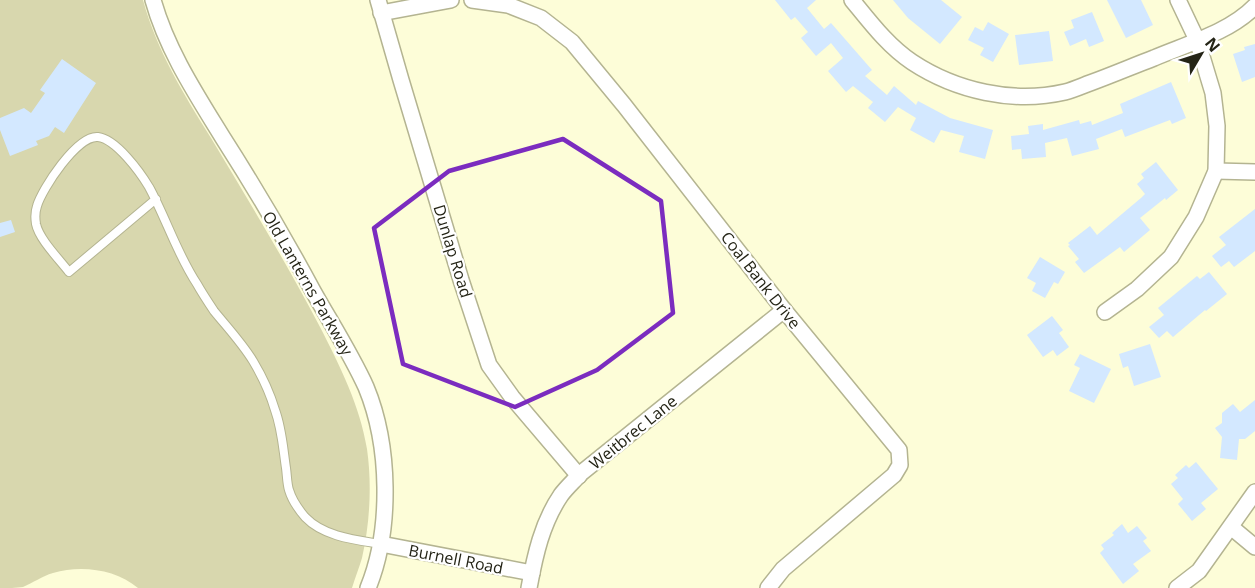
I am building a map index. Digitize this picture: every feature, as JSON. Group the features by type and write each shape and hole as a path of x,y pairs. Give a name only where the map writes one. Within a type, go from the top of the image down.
{"street":[{"name":"Old Lanterns Parkway","path":"153,0 171,48 301,269 366,388 375,415 383,455 385,488 381,544 368,588"},
{"path":"380,7 451,0"},
{"name":"Coal Bank Drive","path":"472,0 508,5 541,18 572,42 784,310 899,450 900,465 894,475 783,569 768,588"},
{"path":"852,0 879,34 911,61 939,78 970,89 1000,95 1034,97 1066,92 1197,40 1221,30 1255,6"},
{"path":"1105,312 1137,289 1171,256 1196,217 1216,171 1217,126 1213,93 1197,40 1178,0"},
{"name":"Dunlap Road","path":"380,7 461,280 489,365 512,397 579,476"},
{"path":"1216,171 1255,172"},
{"name":"Weitbrec Lane","path":"531,581 542,532 563,493 579,476 784,310"},
{"path":"1177,588 1199,571 1255,492"},
{"path":"1231,527 1255,547"},
{"name":"Burnell Road","path":"381,544 531,581"}],"lane":[{"path":"156,199 69,272 39,233 36,225 37,206 48,184 72,151 91,138 98,137 117,148 145,180 156,199 181,255 213,309 253,359 275,410 282,436 289,490 304,516 312,524 325,531 355,540 381,544"}],"highlighted area":[{"path":"563,139 661,201 673,313 597,370 515,407 403,364 374,228 449,171"}],"green space":[{"path":"0,0 143,0 156,37 172,71 294,279 335,356 360,417 369,462 370,490 365,545 352,588 138,588 108,573 75,569 53,573 23,587 0,588"}],"building":[{"path":"775,0 816,0 807,8 824,29 831,23 872,70 865,76 887,95 894,86 916,105 918,101 950,118 993,130 985,159 959,152 964,136 941,130 934,143 910,130 916,118 898,107 885,122 868,108 873,102 853,86 846,92 828,71 843,58 831,43 816,56 801,38 808,32 795,17 791,20"},
{"path":"893,0 941,0 962,17 940,44 908,18"},
{"path":"1107,0 1141,0 1153,25 1126,38"},
{"path":"1092,12 1104,41 1089,47 1086,39 1070,46 1064,32 1074,28 1071,20"},
{"path":"988,22 1009,34 993,62 980,55 984,48 968,40 975,27 983,31"},
{"path":"1049,31 1053,61 1019,65 1015,35"},
{"path":"1255,44 1255,77 1242,82 1233,54 1245,50 1244,47"},
{"path":"62,59 96,83 64,133 55,127 49,136 36,141 38,145 10,156 0,130 0,118 24,108 31,113 45,93 40,90"},
{"path":"1171,82 1186,118 1172,124 1170,120 1125,137 1122,129 1096,139 1099,149 1072,156 1067,138 1045,143 1046,157 1022,159 1021,149 1012,150 1011,136 1029,134 1028,126 1043,124 1043,130 1079,120 1080,124 1091,121 1092,125 1123,113 1120,104"},
{"path":"1156,162 1178,190 1140,218 1150,230 1124,252 1120,247 1084,273 1075,262 1079,259 1068,243 1090,226 1097,235 1141,198 1145,194 1137,184 1144,178 1141,174"},
{"path":"1255,209 1255,251 1234,267 1229,261 1221,267 1212,256 1226,245 1219,237"},
{"path":"11,220 15,232 0,237 0,223"},
{"path":"1040,257 1065,272 1058,284 1054,282 1045,298 1032,291 1036,283 1027,278"},
{"path":"1209,272 1227,294 1173,337 1167,331 1159,338 1149,327 1164,315 1158,308 1197,276 1200,279"},
{"path":"1052,316 1063,330 1059,333 1069,347 1057,356 1053,350 1043,357 1027,335"},
{"path":"1150,344 1161,377 1134,386 1128,366 1123,368 1119,354"},
{"path":"1080,354 1111,369 1094,403 1069,391 1080,368 1074,365"},
{"path":"1255,400 1255,431 1245,439 1239,439 1237,460 1220,458 1222,437 1215,428 1222,423 1222,413 1233,404 1240,412"},
{"path":"1196,462 1218,489 1201,503 1206,509 1192,521 1178,504 1183,499 1171,484 1178,478 1175,475 1186,465 1189,468"},
{"path":"1122,524 1128,533 1137,526 1147,538 1143,541 1151,551 1133,564 1139,571 1123,584 1100,553 1104,549 1101,545 1114,535 1112,533"}]}
